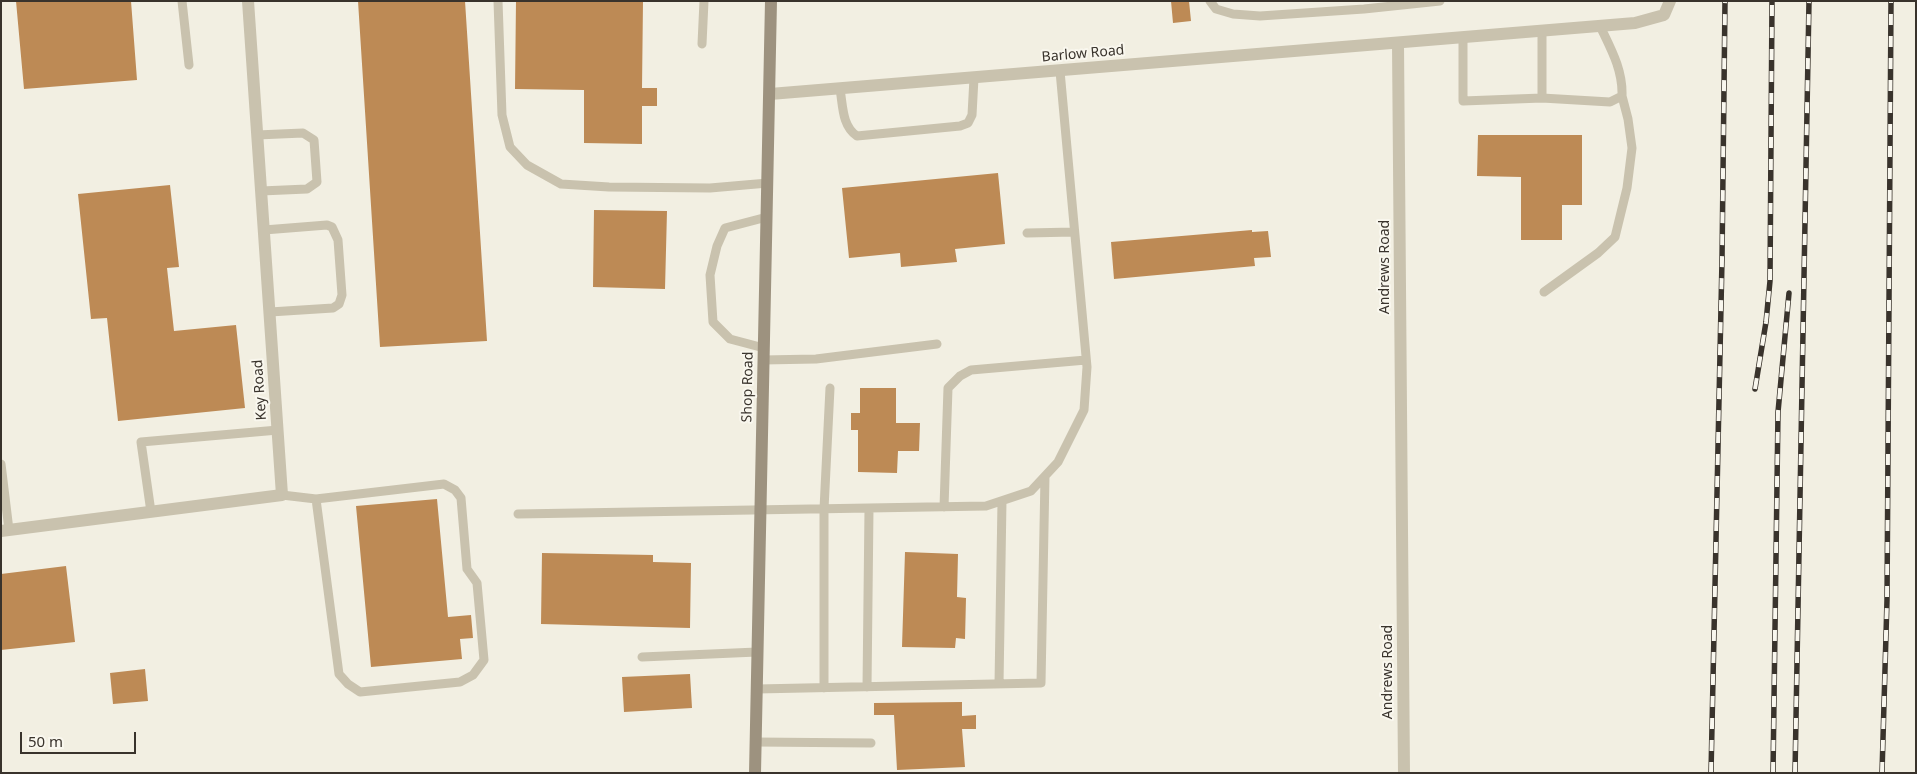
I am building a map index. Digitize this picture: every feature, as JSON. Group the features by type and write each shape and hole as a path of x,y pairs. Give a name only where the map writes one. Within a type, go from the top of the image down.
{"street":[{"name":"Key Road","path":"248,1 282,495"},
{"name":"Shop Road","path":"755,773 771,1"},
{"path":"1398,44 1635,23 1664,14 1670,1"},
{"name":"Barlow Road","path":"770,94 1398,44"},
{"name":"Andrews Road","path":"1398,44 1404,773"},
{"path":"5,531 282,495"}],"lane":[{"path":"182,1 189,65"},
{"path":"498,1 502,115 510,148 526,165 561,184 609,188 710,188 768,183"},
{"path":"702,44 704,1"},
{"path":"1210,1 1216,9 1234,14 1260,16 1364,9 1440,1"},
{"path":"1544,292 1598,252 1614,237 1627,188 1632,148 1622,96 1622,84 1616,58 1600,26"},
{"path":"1542,31 1542,98"},
{"path":"1463,38 1463,101 1542,98 1610,102 1622,96"},
{"path":"518,514 986,506 1031,491 1058,462 1084,410 1086,360 1060,71"},
{"path":"840,89 846,125 857,136 960,126 968,123 972,116 974,78"},
{"path":"257,135 303,133 314,140 317,182 307,189 261,191"},
{"path":"767,217 725,228 717,246 710,275 713,322 730,339 763,354 816,359 938,344"},
{"path":"264,230 327,225 332,227 338,240 342,295 339,304 333,308 270,312"},
{"path":"1027,233 1074,232"},
{"path":"944,507 948,388 960,376 971,370 1086,360"},
{"path":"824,688 824,510 830,388"},
{"path":"151,512 141,442 278,430"},
{"path":"1,464 5,531"},
{"path":"756,689 1041,683 1045,476"},
{"path":"282,495 316,499 444,484 455,490 461,498 467,569 477,583 478,592 484,660 473,675 460,682 360,692 348,684 339,674 316,499"},
{"path":"1000,684 1002,500"},
{"path":"867,687 869,509"},
{"path":"642,657 757,652"},
{"path":"756,742 871,743"}],"building":[{"path":"16,1 131,1 137,80 24,89"},
{"path":"358,1 465,1 487,341 380,347"},
{"path":"516,1 643,1 642,88 657,88 657,106 642,106 642,144 584,143 584,90 515,89"},
{"path":"1171,1 1189,1 1191,21 1173,23"},
{"path":"1478,135 1582,135 1582,205 1562,205 1562,240 1521,240 1521,177 1477,176"},
{"path":"998,173 1005,244 955,249 957,262 901,267 900,253 849,258 842,188"},
{"path":"170,185 179,267 167,268 174,331 236,325 245,408 118,421 107,318 91,319 78,194"},
{"path":"594,210 667,211 665,289 593,287"},
{"path":"1252,230 1252,232 1268,231 1271,257 1254,258 1255,266 1114,279 1111,242"},
{"path":"860,388 896,388 896,423 920,423 919,451 898,451 897,473 858,472 858,430 851,430 851,413 860,413"},
{"path":"437,499 448,617 471,615 473,638 460,639 462,659 371,667 356,506"},
{"path":"905,552 958,554 957,597 966,598 965,639 956,638 955,648 902,647"},
{"path":"542,553 653,555 653,562 691,563 690,628 541,624"},
{"path":"66,566 75,642 1,650 1,574"},
{"path":"145,669 148,701 113,704 110,673"},
{"path":"690,674 692,708 624,712 622,677"},
{"path":"962,702 962,716 976,715 976,729 962,729 965,767 897,770 894,715 874,715 874,703"}],"railway":[{"path":"1711,773 1722,260 1725,1"},
{"path":"1755,389 1766,322 1770,281 1772,1"},
{"path":"1795,773 1809,1"},
{"path":"1882,773 1887,600 1891,1"},
{"path":"1773,773 1778,412 1789,293"}]}
